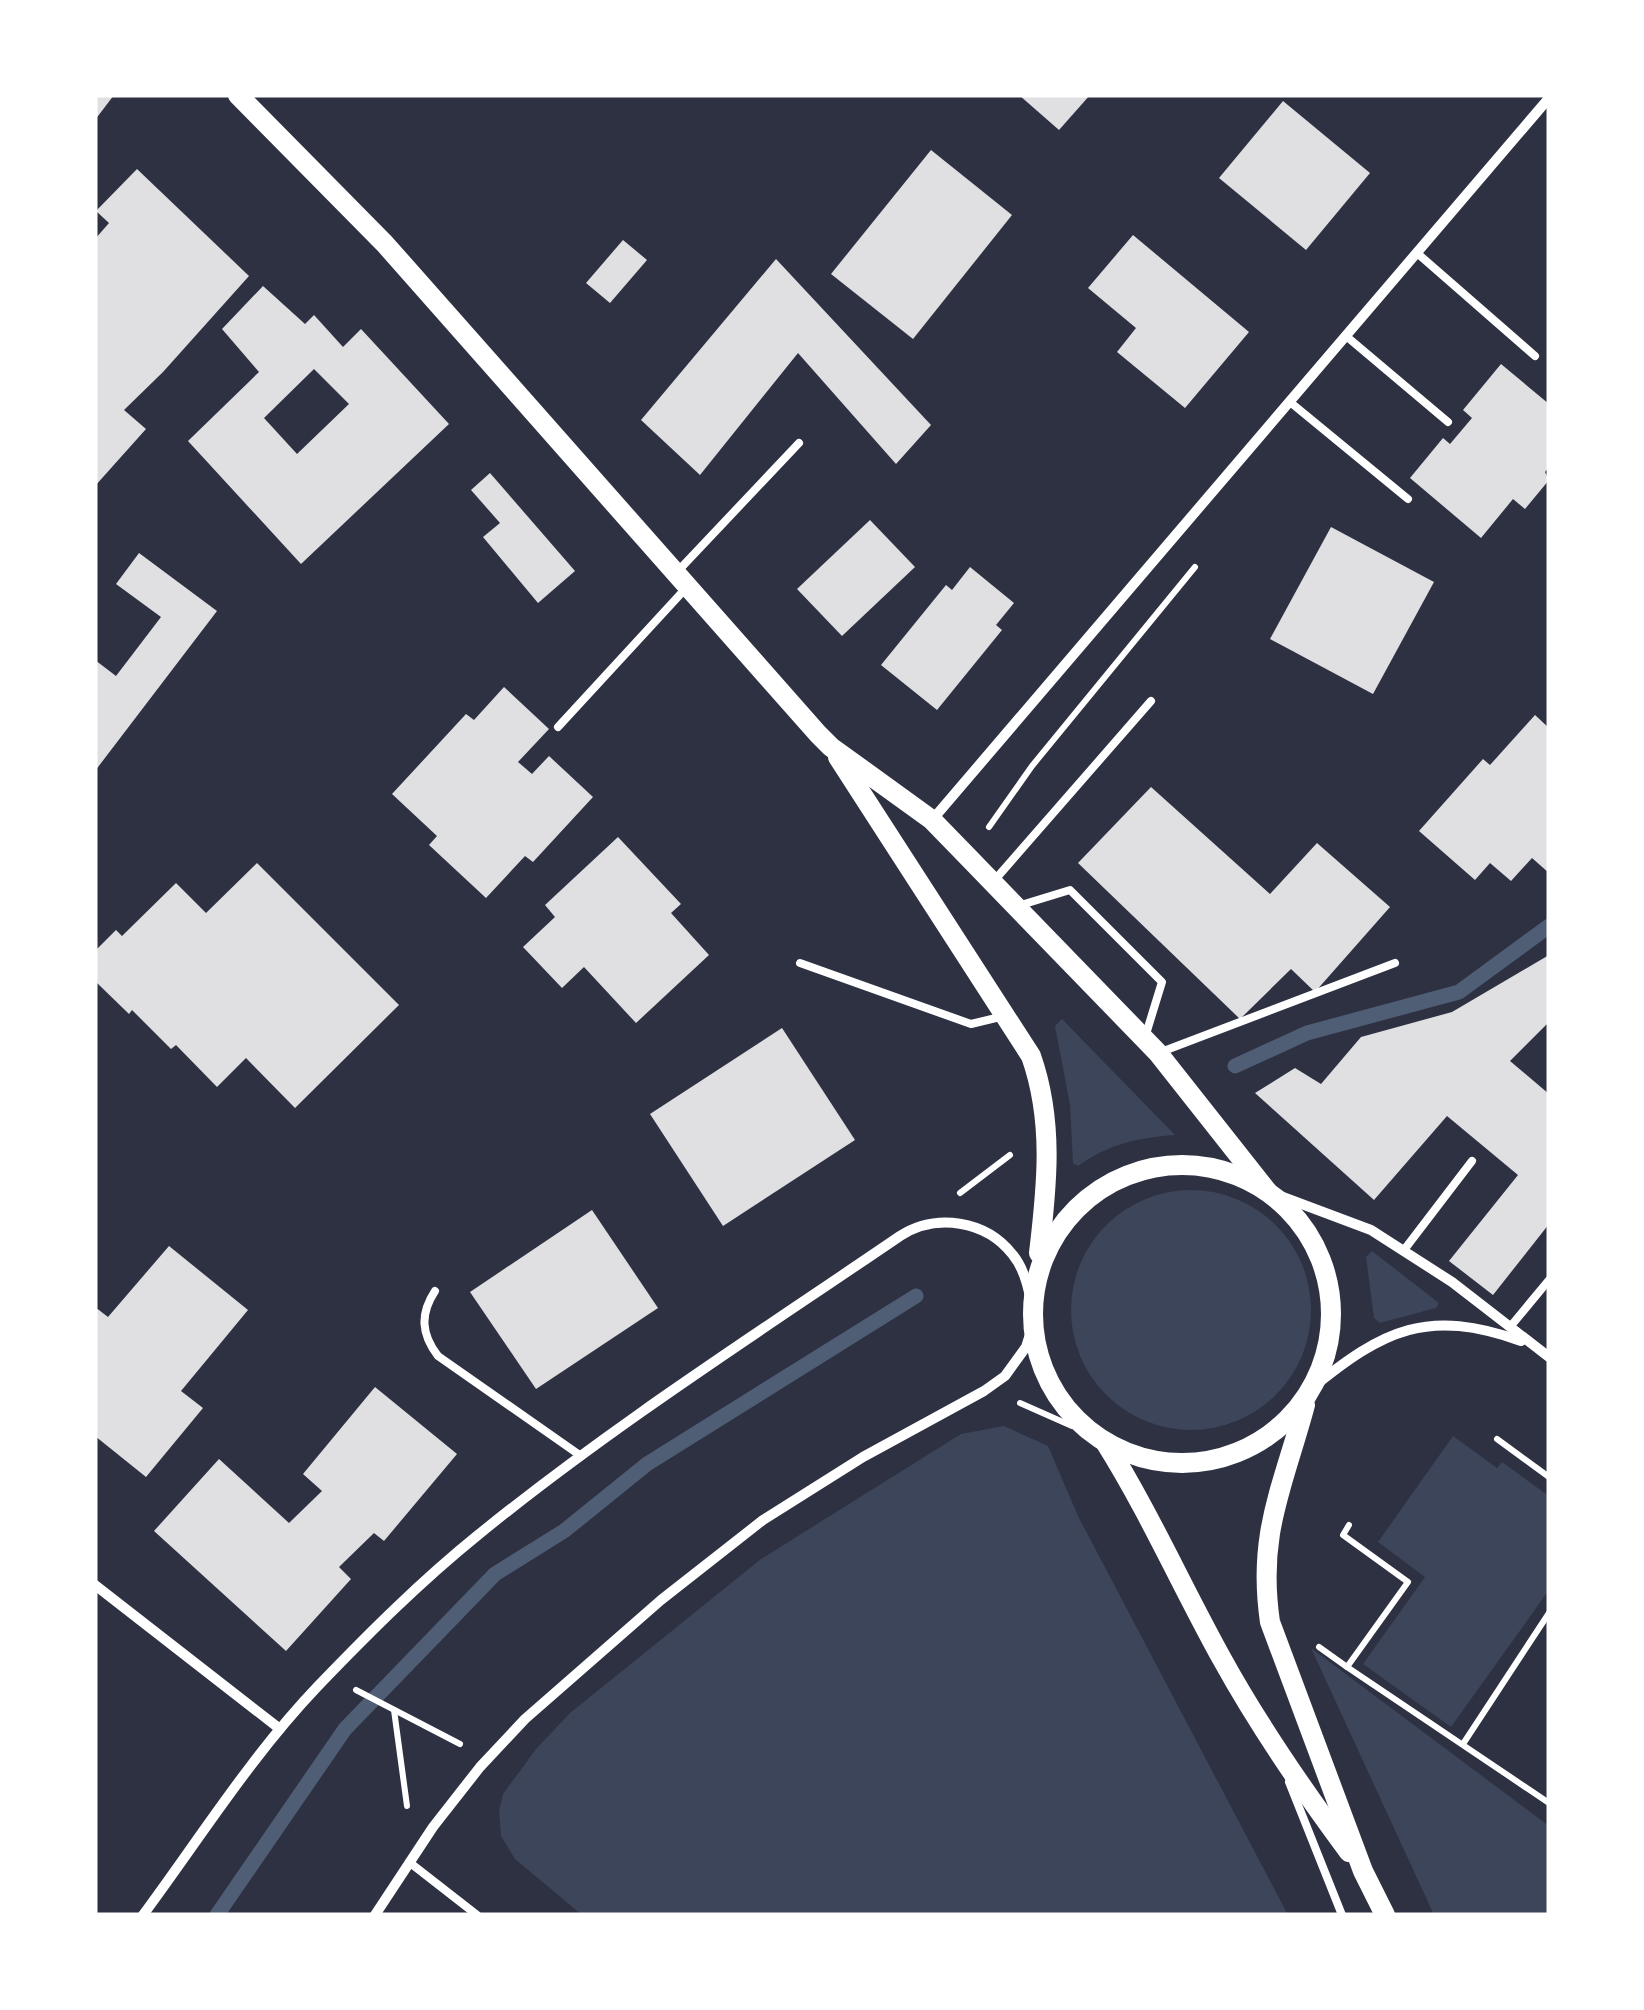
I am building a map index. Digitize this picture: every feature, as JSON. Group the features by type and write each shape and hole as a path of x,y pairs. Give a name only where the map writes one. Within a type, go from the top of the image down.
{"main road":[{"path":"238,95 385,244 831,747 1007,1015 1035,1066 1047,1127 1046,1195 1033,1320 1046,1375 1058,1398 1105,1442 1222,1660 1283,1763 1363,1871"},
{"path":"831,747 932,820 1016,906 1151,1046 1267,1191 1302,1224 1315,1246 1330,1292 1329,1340 1276,1502 1264,1580 1270,1622 1284,1667 1321,1754 1363,1871 1384,1915"},
{"path":"1036,1284 1048,1249 1068,1218 1105,1186 1126,1175 1174,1165 1199,1166 1246,1178 1267,1191"},
{"path":"1105,1442 1162,1461 1212,1460 1236,1453 1279,1428 1311,1389"}],"street":[{"path":"932,820 1549,98"},
{"path":"1267,1191 1355,1223 1404,1250 1549,1357"},
{"path":"143,1915 280,1729 401,1603 475,1537 645,1409 916,1227 955,1222 1002,1243 1020,1266 1033,1320 1026,1348 1005,1376 864,1457 737,1539 661,1600 524,1719 409,1862 379,1913"},
{"path":"1311,1389 1377,1342 1423,1326 1464,1324 1531,1344"},
{"path":"95,1585 280,1729"}],"lane":[{"path":"1416,253 1535,356"},
{"path":"1346,336 1448,422"},
{"path":"1290,402 1408,499"},
{"path":"558,727 799,443"},
{"path":"993,883 1151,701"},
{"path":"1016,906 1070,890 1162,982 1151,1046 1395,963"},
{"path":"800,963 971,1024 1007,1015"},
{"path":"1404,1250 1472,1160"},
{"path":"1510,1327 1549,1280"},
{"path":"436,1290 423,1318 428,1344 438,1356 581,1456"},
{"path":"1283,1763 1342,1915"},
{"path":"409,1862 477,1915"}],"path":[{"path":"916,1227 1047,1127"},
{"path":"964,1400 1011,1399 1105,1442"},
{"path":"1497,1438 1549,1477"},
{"path":"1349,1526 1342,1535 1408,1582 1346,1666 1549,1803"},
{"path":"1463,1744 1549,1613"},
{"path":"347,1686 488,1759"},
{"path":"391,1708 407,1806"}],"shaded area":[{"path":"1062,1019 1175,1135 1124,1143 1078,1166 1073,1163 1070,1105 1055,1026"},
{"path":"1191,1190 1237,1199 1276,1225 1302,1264 1311,1310 1302,1356 1276,1395 1237,1421 1191,1430 1145,1421 1106,1395 1080,1356 1071,1310 1080,1264 1106,1225 1145,1199"},
{"path":"1372,1251 1439,1303 1436,1308 1380,1323 1374,1318 1366,1257"},
{"path":"1004,1426 1048,1446 1078,1516 1288,1915 582,1915 515,1859 501,1836 499,1811 503,1794 536,1749 570,1713 761,1559 961,1434"},
{"path":"1453,1436 1497,1468 1502,1462 1549,1496 1549,1590 1451,1727 1363,1664 1425,1577 1378,1542"},
{"path":"1311,1648 1549,1826 1549,1915 1434,1915"}],"building":[{"path":"95,95 114,95 95,120"},
{"path":"1019,95 1090,95 1059,130"},
{"path":"1283,101 1370,173 1306,250 1219,178"},
{"path":"931,150 1012,215 913,339 831,274"},
{"path":"137,169 249,276 124,410 146,429 95,486 95,239 109,223 96,211"},
{"path":"1133,235 1249,332 1185,408 1117,352 1136,328 1088,288"},
{"path":"623,240 647,260 610,303 586,283"},
{"path":"776,259 931,425 896,464 798,353 700,475 641,420"},
{"path":"263,286 305,324 314,315 343,347 361,329 449,424 301,564 188,441 259,372 222,329","holes":["314,369 349,404 297,454 264,418"]},
{"path":"1501,364 1549,404 1549,467 1545,472 1549,480 1525,509 1513,499 1481,538 1410,478 1443,438 1450,444 1472,418 1463,410"},
{"path":"490,473 575,571 538,603 483,537 500,523 471,490"},
{"path":"870,520 915,567 842,636 797,589"},
{"path":"1331,527 1434,582 1373,694 1270,639"},
{"path":"139,553 217,611 95,771 95,660 116,676 161,617 116,584"},
{"path":"970,567 1014,603 996,625 1002,630 937,710 881,665 946,585 952,590"},
{"path":"504,687 549,729 518,762 532,774 549,756 593,797 533,862 525,856 486,898 429,845 437,836 392,794 466,714 474,720"},
{"path":"1535,715 1549,728 1549,873 1532,858 1511,881 1490,863 1475,880 1419,831 1483,759 1490,765"},
{"path":"1151,787 1270,894 1317,843 1390,907 1315,992 1291,969 1240,1019 1078,863"},
{"path":"618,837 681,904 671,913 709,955 636,1023 584,967 562,988 523,947 555,917 545,905"},
{"path":"257,863 399,1005 295,1108 246,1058 217,1087 176,1045 171,1049 132,1010 129,1014 95,981 95,951 116,930 122,936 176,883 206,913"},
{"path":"1549,955 1549,1022 1510,1061 1549,1094 1549,1224 1493,1295 1449,1261 1518,1175 1447,1116 1374,1200 1255,1093 1295,1068 1321,1084 1361,1037 1452,1012"},
{"path":"782,1028 855,1140 723,1226 650,1114"},
{"path":"592,1210 658,1308 536,1389 470,1292"},
{"path":"169,1246 248,1310 181,1391 203,1408 146,1477 95,1436 95,1307 108,1317"},
{"path":"375,1387 457,1454 384,1541 374,1533 339,1567 351,1579 286,1651 154,1531 219,1459 289,1523 322,1491 303,1474"}],"waterway":[{"path":"1235,1066 1307,1033 1459,992 1549,926"},
{"path":"217,1915 345,1729 495,1574 564,1531 647,1464 916,1296"}]}
